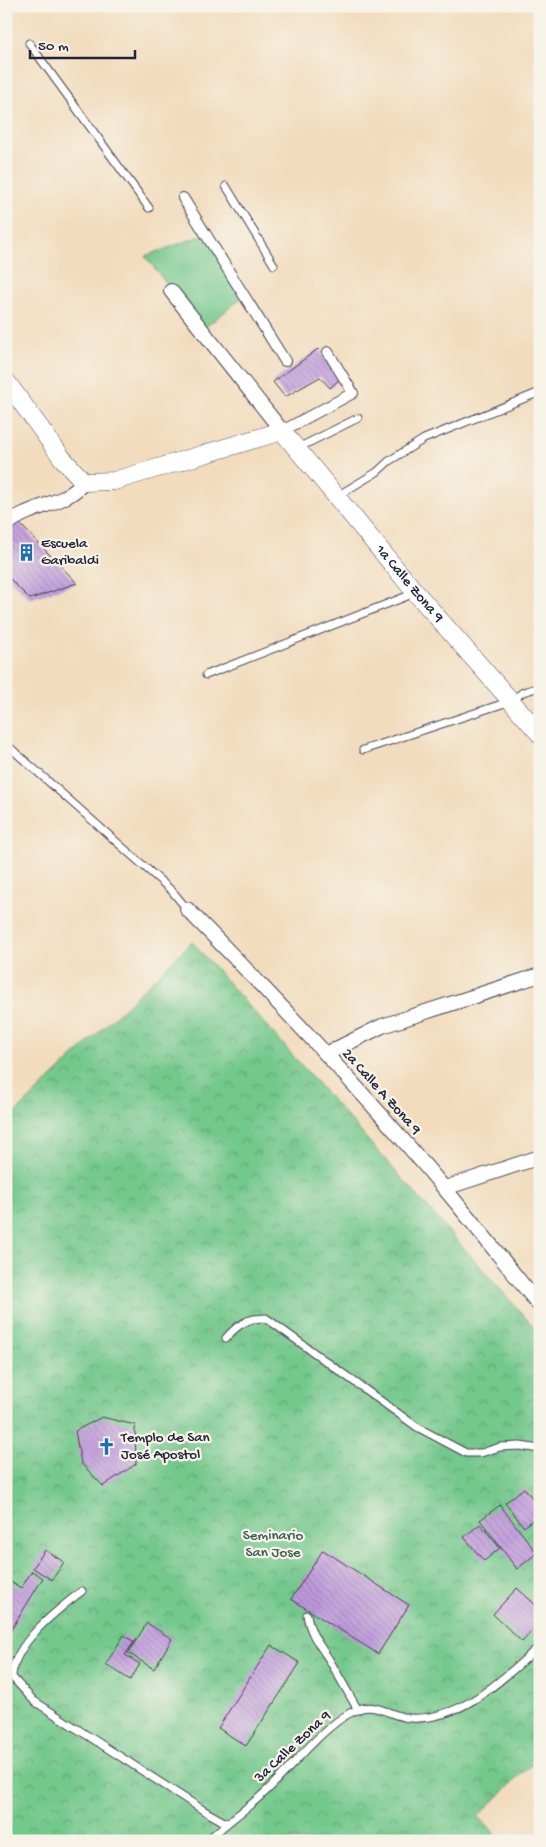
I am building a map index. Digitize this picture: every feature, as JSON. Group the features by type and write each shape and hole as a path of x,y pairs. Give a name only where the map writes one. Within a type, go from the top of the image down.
{"street":[{"path":"183,198 285,361"},
{"path":"171,291 282,431"},
{"path":"7,523 73,494 84,482 114,481 282,431 353,393 328,352"},
{"path":"6,381 62,458 84,482"},
{"name":"1a Calle Zona 9","path":"282,431 416,593 540,734"},
{"name":"2a Calle A Zona 9","path":"187,909 326,1054 445,1188 540,1306"},
{"path":"326,1054 382,1026 540,975"},
{"path":"445,1188 540,1157"}],"lane":[{"path":"29,43 149,208"},
{"path":"226,186 274,265"},
{"path":"336,497 365,480 424,439 540,392"},
{"path":"296,449 358,418"},
{"path":"206,675 416,593"},
{"path":"363,750 511,701 523,692 540,687"},
{"path":"6,744 172,891 187,909"},
{"path":"226,1338 238,1324 255,1318 266,1318 417,1427 466,1453 481,1453 500,1447 520,1446 540,1449"},
{"path":"82,1591 52,1614 20,1651 12,1665 12,1677 34,1701 226,1823"},
{"path":"306,1615 309,1629 315,1641 328,1658 358,1710"},
{"name":"3a Calle Zona 9","path":"207,1841 226,1823 262,1795 331,1727 352,1711 370,1707 385,1709 409,1718 447,1713 482,1696 540,1646"}],"green space":[{"path":"206,234 244,296 202,330 145,256"},
{"name":"Seminario San Jose","path":"192,942 540,1334 540,1756 478,1816 502,1841 6,1841 6,1122"}],"building":[{"path":"318,349 343,376 330,388 320,377 285,397 273,382"},
{"name":"Escuela Garibaldi","path":"17,521 77,583 30,599 6,575 6,531"},
{"name":"Templo de San José Apostol","path":"102,1417 135,1425 136,1464 103,1486 81,1463 75,1431"},
{"path":"524,1488 540,1507 540,1514 524,1527 505,1503"},
{"path":"500,1505 537,1553 517,1569 480,1520"},
{"path":"480,1524 500,1548 484,1561 464,1537"},
{"path":"45,1550 64,1562 52,1580 33,1568"},
{"path":"323,1550 409,1605 378,1654 291,1599"},
{"path":"32,1571 43,1578 6,1638 6,1579 21,1588"},
{"path":"517,1588 540,1609 540,1622 522,1642 493,1614"},
{"path":"147,1623 172,1639 154,1669 128,1653"},
{"path":"124,1635 134,1642 125,1655 140,1664 130,1680 106,1664"},
{"path":"271,1645 300,1663 246,1746 218,1728"}],"place":[{"name":"Escuela Garibaldi","path":"27,553"},
{"name":"Templo de San José Apostol","path":"107,1447"}]}
